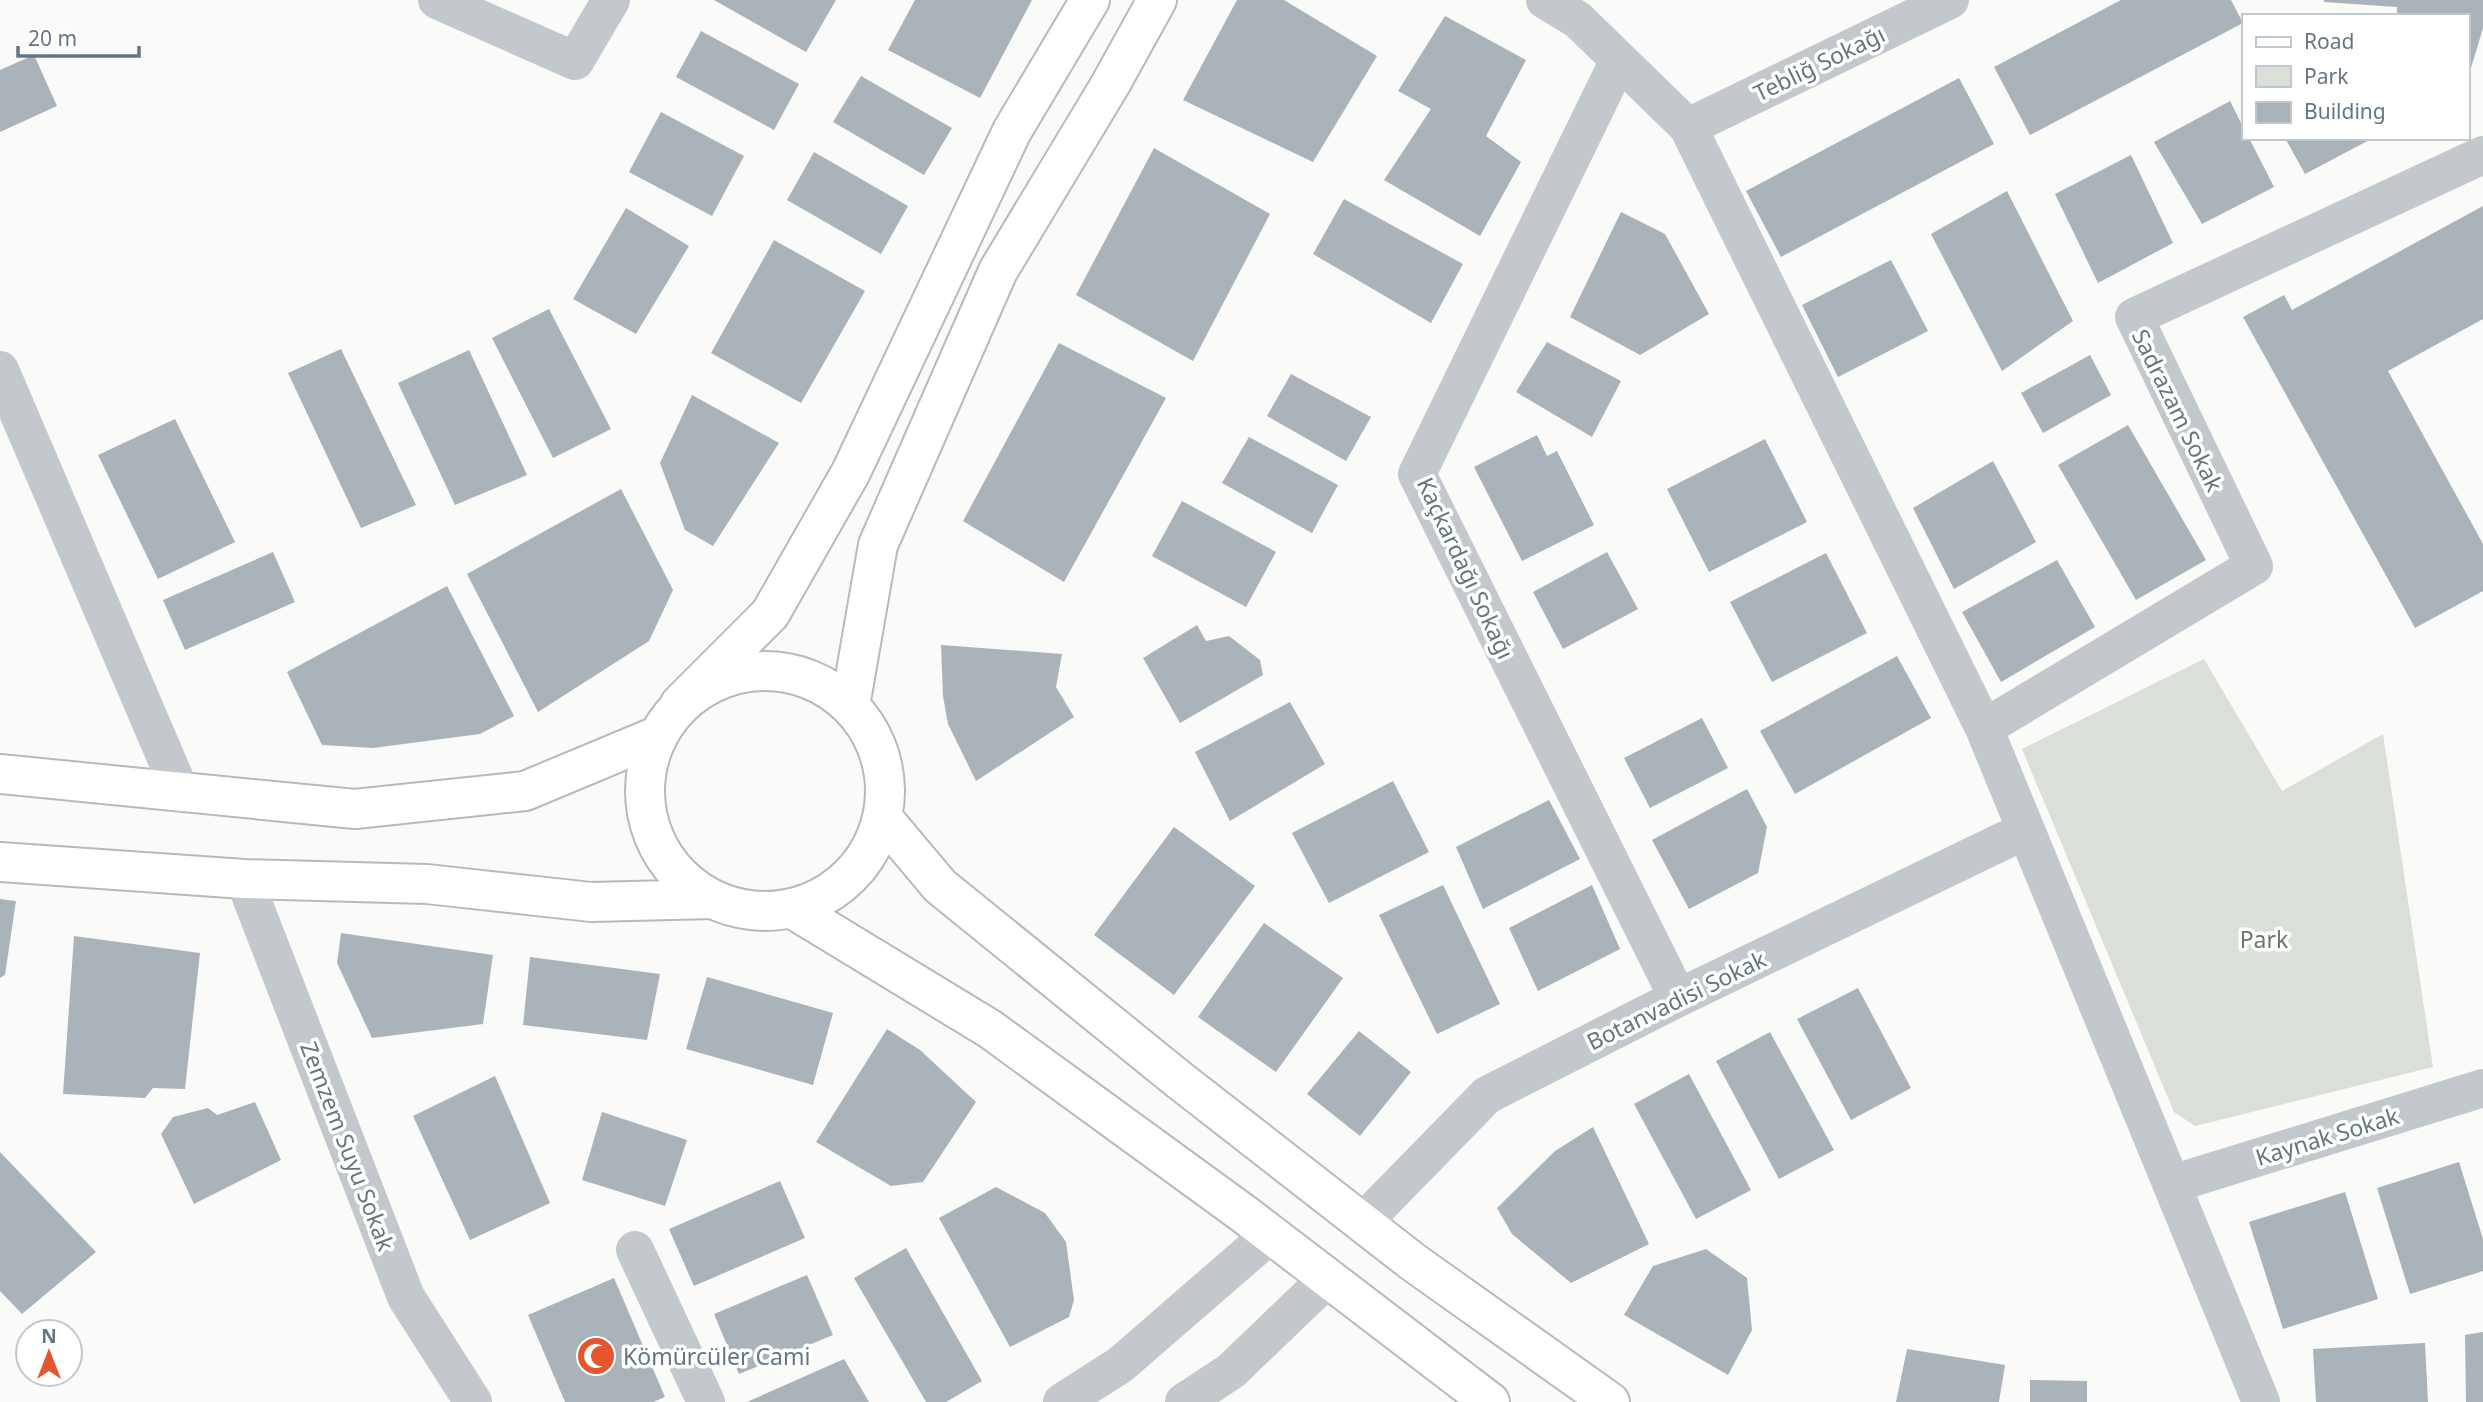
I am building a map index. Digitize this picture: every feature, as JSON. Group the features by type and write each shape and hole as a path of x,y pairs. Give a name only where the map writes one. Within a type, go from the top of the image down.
{"main road":[{"path":"680,704 711,683 747,672 784,672 820,684 850,706 873,738 885,776 883,817 871,849 850,876 823,896 791,908 764,911 737,908 712,899 680,877 658,847 646,811 646,772 657,736 680,704 770,614 851,472 1012,131 1090,0"},
{"path":"850,706 878,545 998,271 1111,85 1157,0"},
{"path":"0,774 355,809 525,791 657,736"},
{"path":"883,817 940,886 1189,1087 1423,1270 1610,1402"},
{"path":"0,862 243,879 426,884 591,902 712,899"},
{"path":"791,908 990,1029 1271,1234 1490,1402"}],"street":[{"path":"437,0 575,61 611,0"},
{"path":"1545,0 1578,20 1688,127 1984,728 2261,1402"},
{"name":"Tebliğ Sokağı","path":"1688,127 1950,0"},
{"name":"Kaçkardağı Sokağı","path":"1619,60 1417,474 1678,998"},
{"name":"Sadrazam Sokak","path":"1984,728 2254,566 2134,317 2483,155"},
{"path":"0,370 181,793"},
{"name":"Botanvadisi Sokak","path":"1362,1223 1487,1095 1678,998 2026,830"},
{"name":"Zemzem Suyu Sokak","path":"243,879 406,1297 473,1402"},
{"name":"Kaynak Sokak","path":"2172,1184 2483,1088"},
{"path":"1062,1402 1120,1365 1271,1234"},
{"path":"635,1250 706,1402"},
{"path":"1184,1402 1231,1371 1328,1278"}],"green space":[{"name":"Park","path":"2204,659 2282,791 2383,734 2433,1067 2195,1126 2174,1112 2022,749"}],"building":[{"path":"714,0 836,0 806,52"},
{"path":"915,0 1032,0 980,98 888,50"},
{"path":"1237,0 1284,0 1377,56 1313,162 1183,100"},
{"path":"2121,0 2231,0 2242,21 2242,24 2030,135 1994,67"},
{"path":"2483,0 2483,28 2469,75 2469,14 2397,14 2397,7 2324,2"},
{"path":"1445,16 1526,60 1486,136 1521,162 1480,236 1384,180 1431,109 1398,91"},
{"path":"701,31 799,84 774,130 676,77"},
{"path":"34,55 57,106 0,132 0,70"},
{"path":"861,76 952,128 924,175 833,122"},
{"path":"1959,78 1994,144 1781,257 1746,191"},
{"path":"2230,101 2242,125 2242,140 2250,140 2274,187 2202,224 2154,142"},
{"path":"661,112 744,156 712,216 629,172"},
{"path":"2286,140 2369,140 2305,174"},
{"path":"1154,148 1270,214 1193,361 1076,295"},
{"path":"814,152 908,206 881,254 787,200"},
{"path":"2131,155 2173,243 2098,283 2055,194"},
{"path":"2007,191 2073,321 2002,371 1931,234"},
{"path":"1344,199 1463,264 1431,323 1313,254"},
{"path":"2483,206 2483,319 2388,371 2483,544 2483,591 2415,628 2243,317 2284,295 2292,310"},
{"path":"626,208 689,246 636,334 573,299"},
{"path":"1621,212 1665,234 1709,314 1640,355 1570,317"},
{"path":"774,240 865,291 801,403 711,353"},
{"path":"1891,260 1928,331 1838,377 1802,305"},
{"path":"549,309 611,429 553,458 492,338"},
{"path":"1547,342 1621,381 1592,437 1516,392"},
{"path":"1059,343 1166,398 1064,582 963,521"},
{"path":"341,349 416,505 361,528 288,373"},
{"path":"469,350 527,475 455,505 398,383"},
{"path":"2090,355 2111,395 2043,433 2021,393"},
{"path":"1291,374 1371,417 1346,461 1267,416"},
{"path":"692,395 779,443 713,546 685,530 660,463"},
{"path":"175,419 235,542 158,579 98,455"},
{"path":"2128,425 2206,560 2136,600 2058,465"},
{"path":"1537,435 1547,456 1557,451 1594,525 1522,561 1474,467"},
{"path":"1249,437 1338,485 1312,533 1222,483"},
{"path":"1765,439 1807,522 1709,572 1667,489"},
{"path":"1993,461 2036,542 1954,589 1913,508"},
{"path":"621,489 673,590 649,641 538,712 467,574"},
{"path":"1182,501 1276,552 1246,607 1152,556"},
{"path":"273,552 295,602 185,650 163,600"},
{"path":"1607,552 1638,609 1563,649 1533,592"},
{"path":"1826,553 1867,633 1772,682 1730,602"},
{"path":"2057,560 2095,627 2001,682 1962,612"},
{"path":"447,586 514,716 480,734 373,748 322,745 287,672"},
{"path":"1197,625 1206,641 1229,636 1260,660 1263,675 1180,723 1143,658"},
{"path":"941,645 1062,654 1056,687 1074,717 976,781 948,724 943,696"},
{"path":"1897,656 1931,718 1795,794 1760,731"},
{"path":"1290,702 1325,764 1230,821 1195,752"},
{"path":"1702,718 1728,768 1650,808 1624,758"},
{"path":"1393,781 1429,852 1329,903 1292,833"},
{"path":"1747,789 1767,827 1758,873 1689,909 1652,840"},
{"path":"1549,800 1580,859 1483,909 1456,847"},
{"path":"1174,827 1255,886 1174,995 1094,935"},
{"path":"1443,885 1500,1004 1437,1034 1379,915"},
{"path":"1592,885 1620,949 1538,991 1509,928"},
{"path":"0,899 16,901 5,975 0,978"},
{"path":"1264,923 1343,978 1276,1072 1198,1017"},
{"path":"341,933 493,955 483,1024 372,1038 337,963"},
{"path":"74,936 200,953 185,1089 153,1088 145,1098 63,1094"},
{"path":"530,957 660,974 647,1040 523,1025"},
{"path":"707,977 833,1013 813,1085 686,1049"},
{"path":"1858,988 1911,1088 1851,1120 1797,1019"},
{"path":"887,1029 920,1050 976,1102 923,1182 891,1186 816,1142"},
{"path":"1359,1031 1411,1072 1360,1136 1307,1094"},
{"path":"1770,1032 1834,1150 1779,1179 1716,1061"},
{"path":"1689,1074 1751,1190 1696,1219 1634,1104"},
{"path":"495,1076 550,1203 470,1240 413,1116"},
{"path":"255,1102 281,1160 194,1204 161,1134 173,1117 208,1108 217,1115"},
{"path":"602,1112 687,1140 665,1206 582,1180"},
{"path":"1593,1127 1649,1244 1571,1283 1512,1234 1497,1208 1555,1151"},
{"path":"0,1152 96,1252 22,1314 0,1291"},
{"path":"2459,1162 2483,1239 2483,1271 2410,1294 2377,1188"},
{"path":"780,1181 805,1238 694,1286 669,1229"},
{"path":"996,1187 1045,1213 1066,1242 1074,1300 1069,1317 1010,1347 939,1218"},
{"path":"2345,1192 2378,1299 2283,1329 2249,1222"},
{"path":"906,1248 982,1381 946,1402 926,1402 854,1278"},
{"path":"1706,1249 1747,1278 1752,1330 1728,1375 1624,1315 1653,1266"},
{"path":"807,1275 833,1335 739,1374 714,1314"},
{"name":"Kömürcüler Cami","path":"614,1278 665,1397 653,1402 565,1402 528,1315"},
{"path":"2483,1332 2483,1402 2466,1402 2465,1335"},
{"path":"2425,1343 2428,1402 2316,1402 2313,1349"},
{"path":"1907,1349 2005,1365 1999,1402 1896,1402"},
{"path":"844,1359 869,1402 747,1402"},
{"path":"2030,1380 2087,1381 2087,1402 2030,1402"}],"place":[{"name":"Kömürcüler Cami","path":"596,1356"}]}
